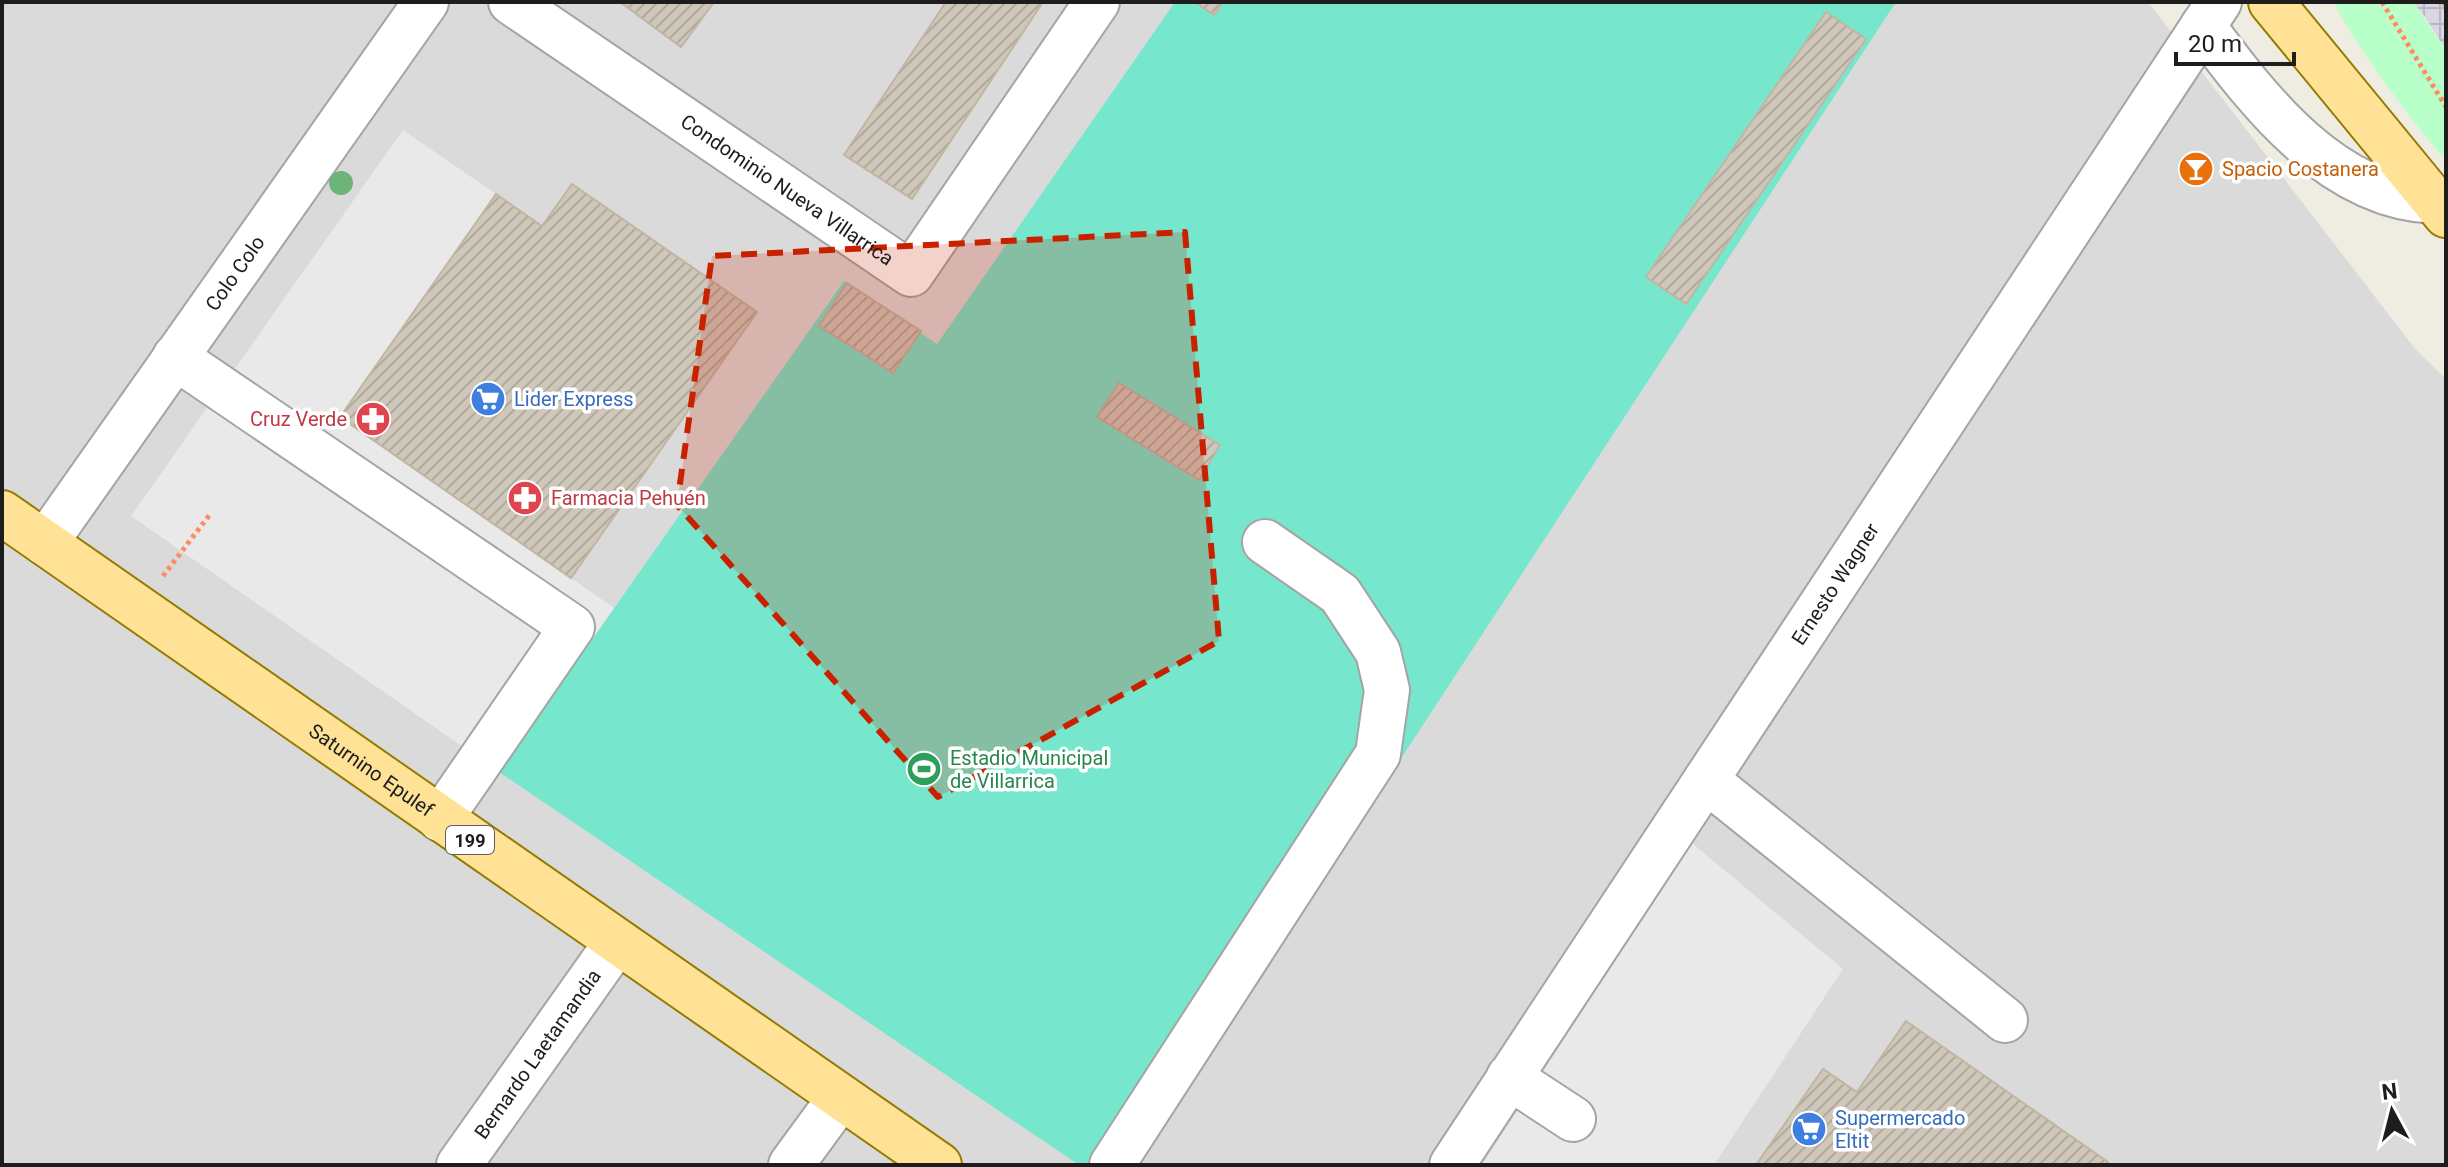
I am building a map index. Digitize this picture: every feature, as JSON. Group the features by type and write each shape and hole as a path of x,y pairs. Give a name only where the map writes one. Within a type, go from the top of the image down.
{"main road":[{"path":"2271,2 2440,208"},
{"name":"Saturnino Epulef","path":"2,513 939,1165"}],"street":[{"name":"Colo Colo","path":"45,543 426,2"},
{"name":"Condominio Nueva Villarrica","path":"511,2 911,274 1097,2"},
{"path":"2211,14 2255,93 2311,148 2371,189 2440,208"},
{"name":"Ernesto Wagner","path":"1452,1165 2211,14"},
{"path":"175,357 572,627 440,819"},
{"path":"1112,1165 1378,754 1387,690 1378,652 1340,594 1265,542"},
{"path":"1706,780 2005,1020"},
{"name":"Bernardo Laetamandia","path":"459,1165 617,942"},
{"path":"1509,1077 1573,1119"},
{"path":"791,1165 840,1098"}],"path":[{"path":"2382,2 2446,107"},
{"path":"139,608 211,513"}],"highlighted area":[{"path":"1185,232 1219,641 938,797 677,505 712,256"}],"shaded area":[{"path":"2,2 2148,2 2416,350 2446,379 2446,1165 2,1165"},
{"path":"1175,2 1896,2 1135,1165 1079,1165 499,772 844,281 937,344"},
{"path":"2413,2 2446,2 2446,50 2425,17"},
{"path":"403,130 496,194 340,417 614,608 499,772 131,516"},
{"path":"1692,843 1843,969 1714,1165 1482,1165"}],"green space":[{"path":"2333,2 2413,2 2446,50 2446,157 2439,153 2383,80"}],"building":[{"path":"620,2 714,2 681,47"},
{"path":"946,2 1043,2 912,199 844,155"},
{"path":"1195,2 1223,2 1214,15"},
{"path":"1826,12 1866,39 1686,304 1646,277"},
{"path":"572,184 757,312 571,578 340,417 496,194 542,226"},
{"path":"847,283 921,331 893,373 819,326"},
{"path":"1119,383 1220,445 1199,480 1097,417"},
{"path":"1906,1021 2108,1162 2106,1165 1756,1165 1823,1069 1857,1092"}],"place":[{"name":"Spacio Costanera","path":"2196,169"},
{"name":"Lider Express","path":"488,399"},
{"name":"Cruz Verde","path":"373,419"},
{"name":"Farmacia Pehuén","path":"525,498"},
{"name":"Estadio Municipal de Villarrica","path":"924,769"},
{"name":"Supermercado Eltit","path":"1809,1129"}]}
